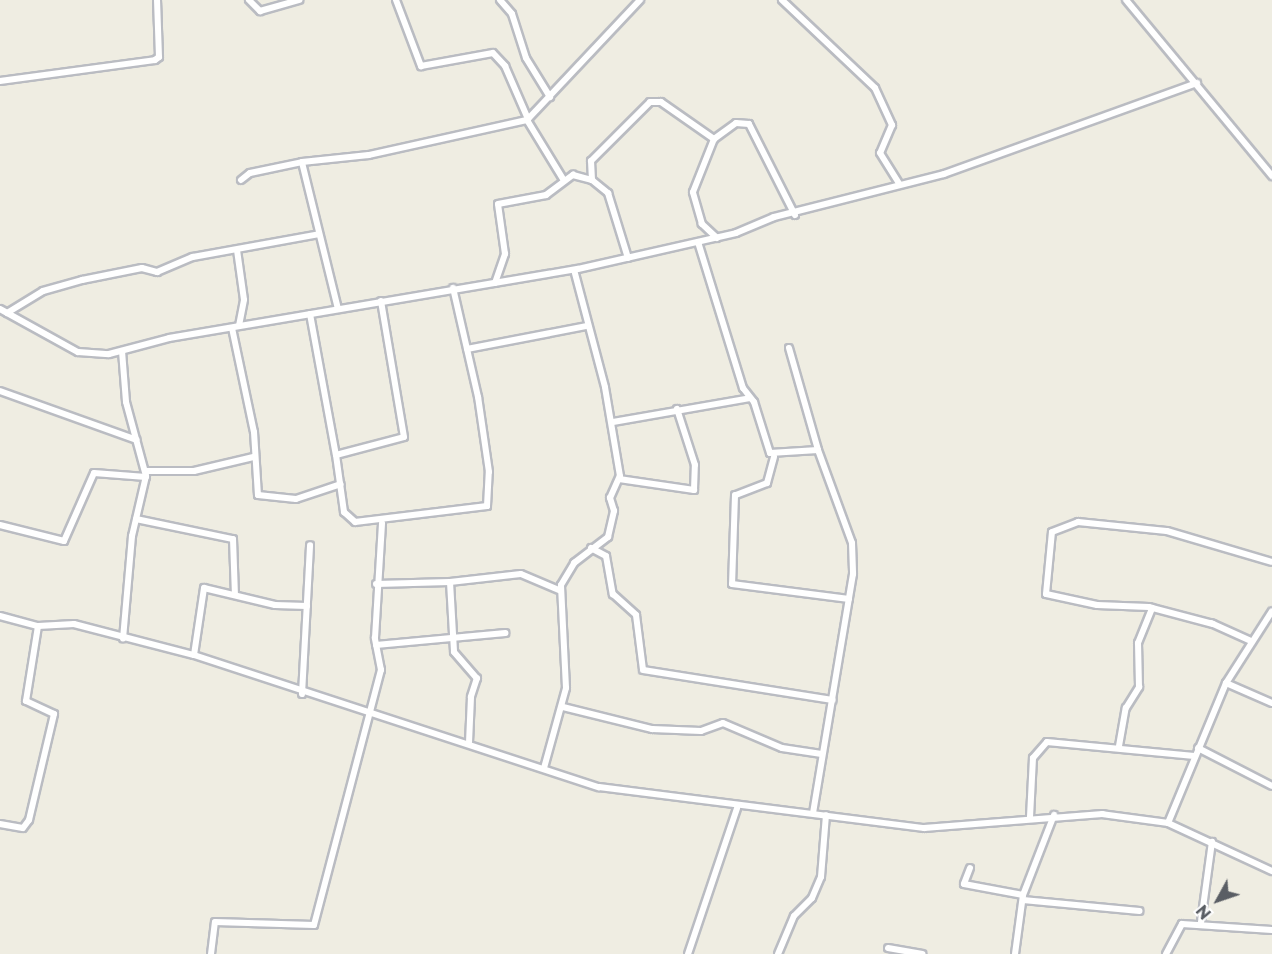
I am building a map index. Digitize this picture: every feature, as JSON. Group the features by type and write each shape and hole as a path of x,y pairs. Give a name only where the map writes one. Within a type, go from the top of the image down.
{"street":[{"path":"0,81 154,60 159,57 157,0"},
{"path":"248,0 260,11 299,0"},
{"path":"396,0 422,66 493,53 505,66 528,120 563,179"},
{"path":"500,0 512,14 526,58 550,97"},
{"path":"241,180 250,172 302,162 369,156 528,120 640,0"},
{"path":"782,0 875,88 892,125 880,153 899,184"},
{"path":"1126,0 1197,83 1228,129 1272,176"},
{"path":"0,309 78,352 122,351 236,327 453,288 574,270 717,238 899,184 944,174 1197,83"},
{"path":"592,180 591,161 656,100 714,139"},
{"path":"717,238 702,224 693,192 714,139 736,123 749,124 795,215"},
{"path":"302,162 338,309"},
{"path":"495,283 505,254 498,204 546,195 563,179 573,175 592,180 608,193 628,258"},
{"path":"7,313 43,291 82,280 142,268 157,272 193,257 319,234"},
{"path":"698,242 750,398 774,457 767,483 735,495 739,514 732,584 849,599"},
{"path":"237,250 244,300 236,327 254,432 253,457 256,491 264,500 322,494 341,484"},
{"path":"544,768 563,707 561,591 564,574 611,529 610,498 619,478 613,422 586,326 574,270"},
{"path":"310,314 341,484 350,520 382,523 483,510 489,503 478,397 453,288"},
{"path":"336,455 404,437 381,301"},
{"path":"467,349 586,326"},
{"path":"789,348 818,450 852,543 849,599 813,813"},
{"path":"122,351 126,402 146,474 136,519 123,639"},
{"path":"0,391 137,440"},
{"path":"613,422 750,398"},
{"path":"619,478 694,490 695,465 677,409"},
{"path":"774,457 818,450"},
{"path":"0,525 64,541 94,473 146,474 194,471 253,457"},
{"path":"136,519 233,539 235,595"},
{"path":"1249,640 1213,624 1149,607 1097,605 1046,594 1052,532 1078,522 1167,531 1272,562"},
{"path":"211,954 215,922 314,925 381,669 376,645 376,584 382,523"},
{"path":"302,694 310,545"},
{"path":"591,548 606,556 613,594 636,615 643,669 832,700"},
{"path":"376,584 450,582 521,574 561,591"},
{"path":"450,582 455,597 451,638 454,652 477,678 471,697 469,742"},
{"path":"194,655 201,590 307,606"},
{"path":"1119,746 1126,708 1139,687 1138,643 1149,607"},
{"path":"1168,824 1194,756 1226,683 1249,640 1272,611"},
{"path":"0,616 38,626 69,623 123,639 194,655 302,694 371,711 599,787 737,808 813,813 924,828 1054,815 1102,814 1168,824 1272,870"},
{"path":"0,824 22,828 29,820 54,714 26,701 38,626"},
{"path":"376,645 504,633"},
{"path":"1226,683 1272,703"},
{"path":"563,707 652,729 701,731 723,723 782,748 822,754"},
{"path":"1030,818 1038,747 1071,741 1194,756"},
{"path":"1198,748 1272,786"},
{"path":"688,954 737,808"},
{"path":"778,954 794,916 813,898 821,877 826,815"},
{"path":"1015,954 1023,898 1054,815"},
{"path":"1201,922 1212,842"},
{"path":"970,867 964,884 1023,898 1139,910"},
{"path":"1166,954 1182,924 1201,922 1272,930"},
{"path":"888,948 922,954"}]}
